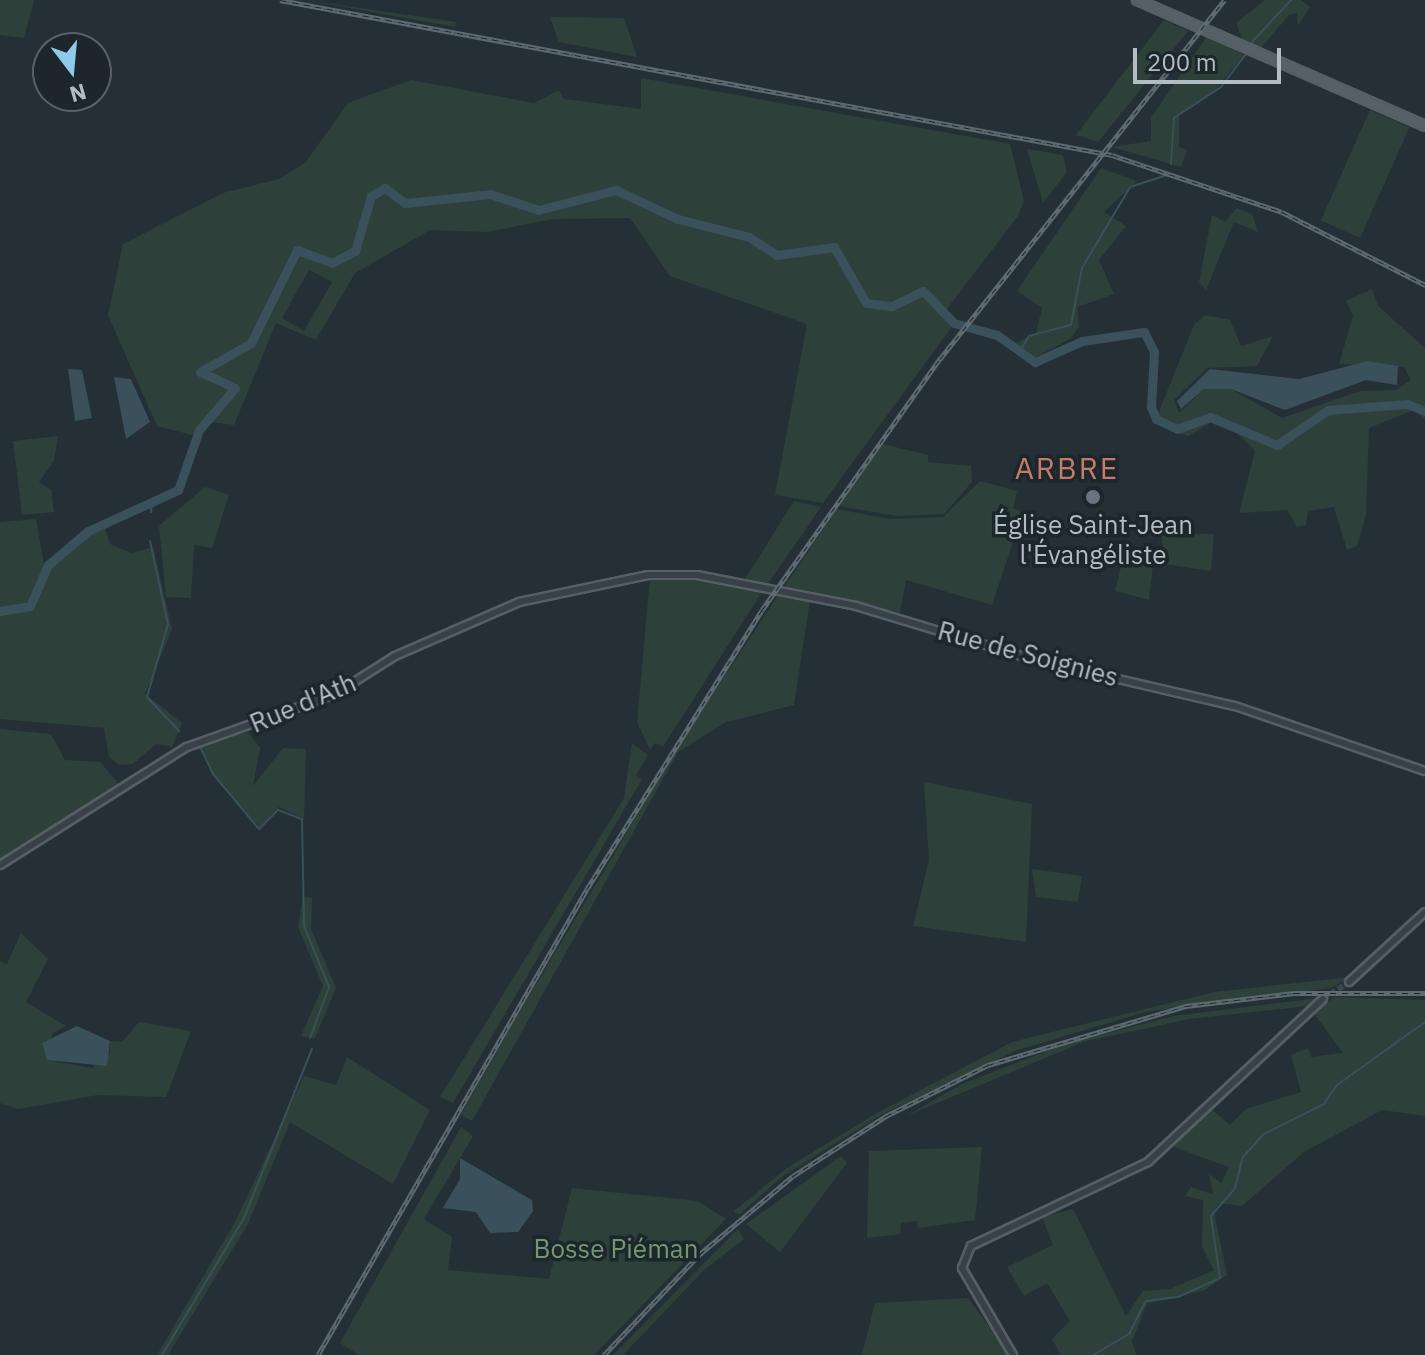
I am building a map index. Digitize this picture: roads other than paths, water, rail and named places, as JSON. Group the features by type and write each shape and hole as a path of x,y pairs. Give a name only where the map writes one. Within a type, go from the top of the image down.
{"main road":[{"path":"1137,0 1425,126"}],"street":[{"name":"Rue de Soignies","path":"622,578 697,575 856,606 1013,654 1235,706 1425,771"},
{"name":"Rue d'Ath","path":"0,865 187,747 335,694 395,656 519,602 622,578"},
{"path":"1349,982 1425,912"},
{"path":"1013,1355 962,1268 979,1237 1148,1162 1323,999"}],"water":[{"path":"1368,361 1398,366 1397,385 1366,380 1285,410 1231,389 1204,389 1181,409 1177,401 1210,369 1299,379"},
{"path":"68,369 82,370 92,418 75,421"},
{"path":"114,377 131,379 150,422 126,439"},
{"path":"77,1026 110,1041 107,1066 47,1060 42,1043"},
{"path":"460,1158 532,1200 533,1211 518,1232 490,1233 476,1212 443,1208 460,1179"}],"waterway":[{"path":"1252,42 1291,0"},
{"path":"1171,164 1174,118 1221,87 1245,55"},
{"path":"1019,353 1029,336 1071,325 1082,268 1130,187 1167,175"},
{"path":"0,611 30,606 48,565 88,531 178,490 199,430 235,388 200,372 251,343 297,250 332,263 355,251 371,196 385,188 405,203 490,194 538,210 616,190 678,219 749,237 777,255 834,247 866,303 892,306 923,291 954,323 997,335 1035,362 1082,341 1144,332 1154,352 1151,407 1156,419 1177,429 1210,417 1277,445 1328,410 1407,404 1425,411"},
{"path":"151,512 152,505"},
{"path":"150,541 168,624 147,697 179,731"},
{"path":"199,745 213,774 259,829 278,810 302,819 304,926 329,987 310,1038"},
{"path":"1093,1355 1129,1334 1146,1301 1178,1297 1220,1278 1211,1216 1235,1188 1243,1157 1264,1134 1324,1104 1337,1085 1425,1022"},
{"path":"162,1355 244,1218 312,1049"}],"tunnel":[{"path":"1323,999 1349,982"}],"railway":[{"path":"280,0 1112,155 1282,212 1425,285"},
{"path":"318,1355 587,889 762,610 940,359 1225,0"},
{"path":"604,1355 700,1254 793,1176 886,1116 988,1065 1186,1006 1294,993 1425,993"}],"place":[{"name":"Église Saint-Jean l'Évangéliste","path":"1093,497"}],"district":[{"name":"ARBRE","path":"1067,468"}],"park label":[{"name":"Bosse Piéman","path":"616,1249"}]}
